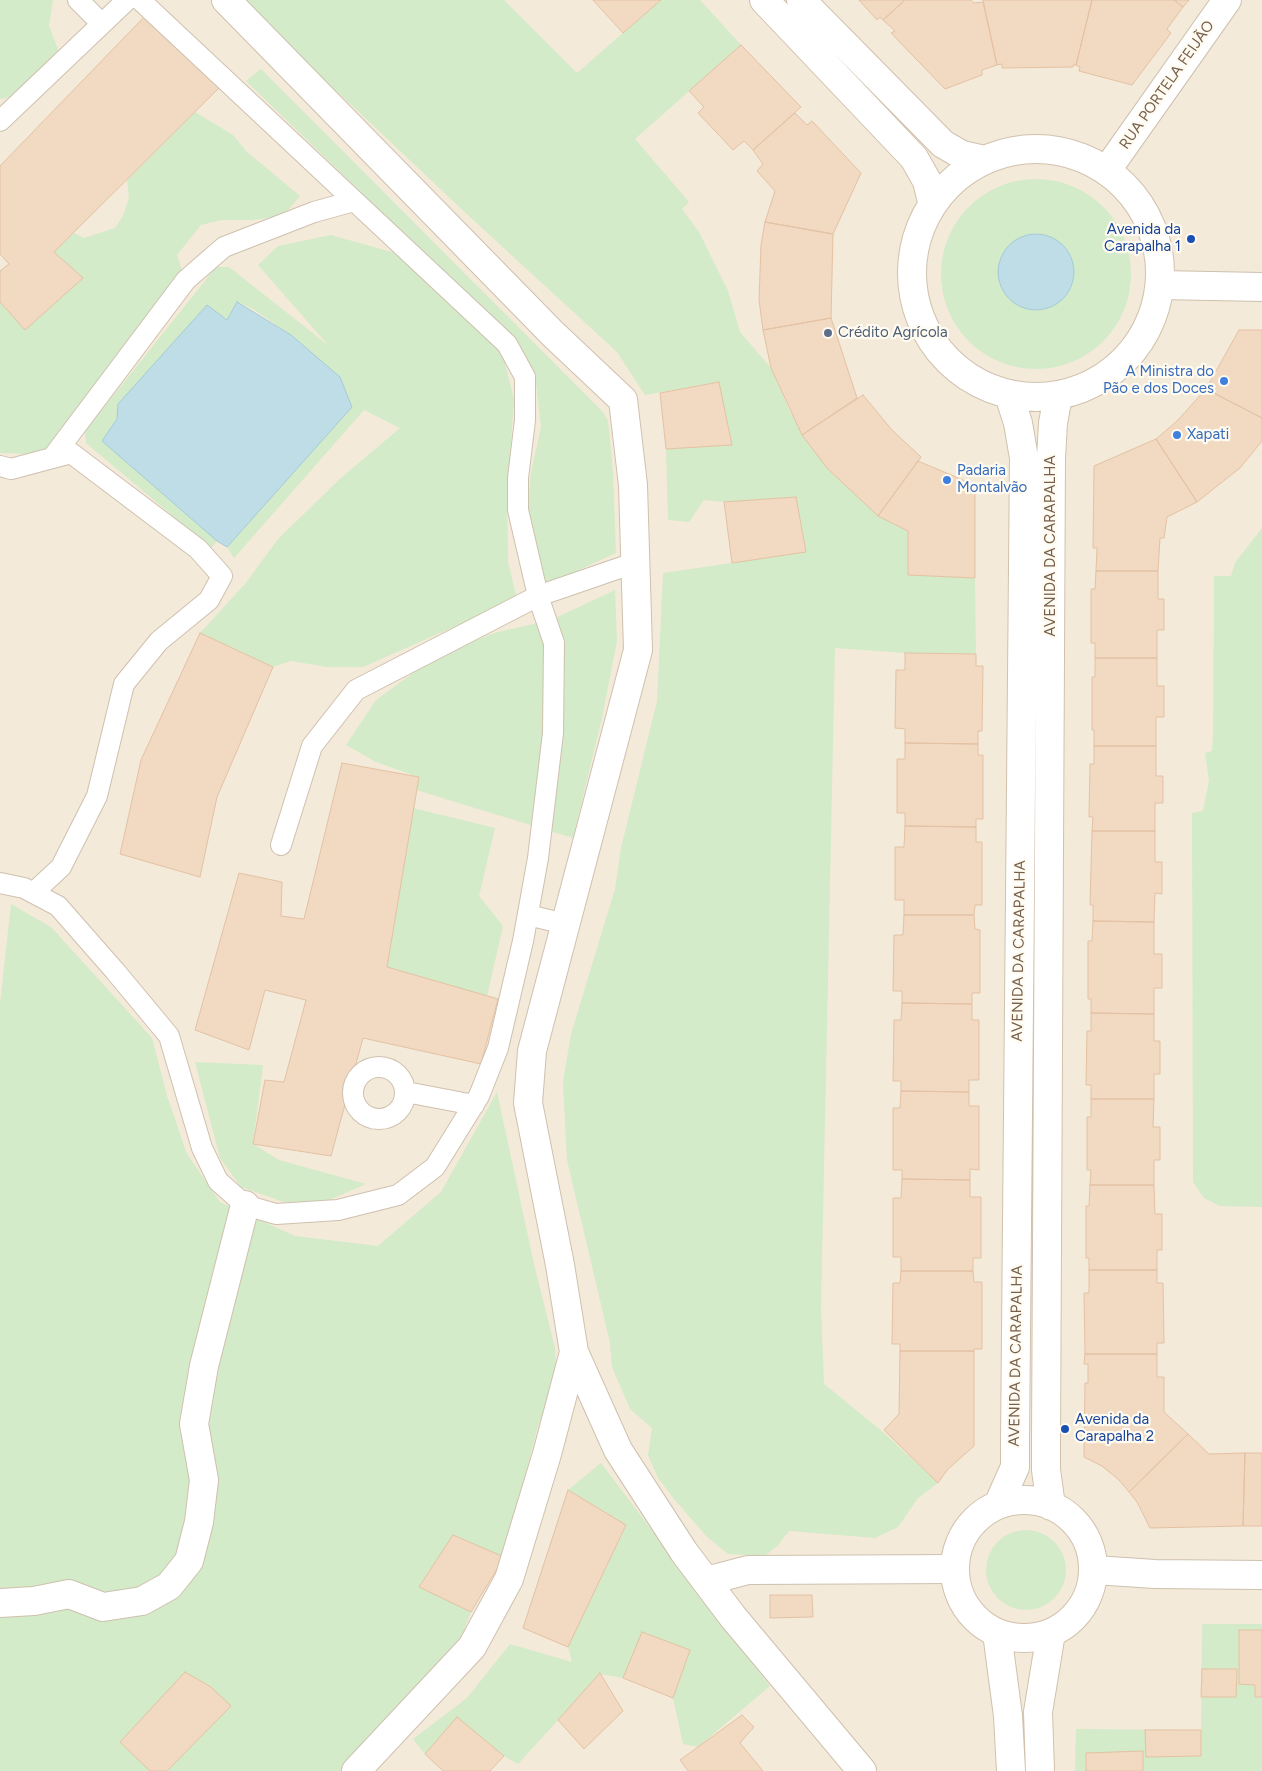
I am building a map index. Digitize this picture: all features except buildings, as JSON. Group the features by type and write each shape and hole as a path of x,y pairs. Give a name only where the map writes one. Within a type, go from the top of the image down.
{"main road":[{"path":"226,0 553,334 623,400 633,485 638,650 532,1051 528,1103 560,1265 574,1352 618,1450 706,1581 862,1771"},
{"path":"764,0 914,158 927,181 932,202"},
{"path":"800,0 943,144 962,155 984,160"},
{"name":"RUA PORTELA FEIJÃO","path":"1107,170 1227,0"},
{"path":"1038,148 1074,154 1107,170 1131,193 1149,220 1159,252 1160,285 1150,323 1128,357 1096,382 1058,396 1034,398 1009,395 971,381 940,354 919,319 910,279 915,239 932,202 948,183 984,160 1001,153 1038,148"},
{"path":"1160,285 1262,287"},
{"name":"AVENIDA DA CARAPALHA","path":"998,1505 1015,1467 1024,458 1018,423 1009,395"},
{"name":"AVENIDA DA CARAPALHA","path":"1051,1506 1046,1442 1050,458 1053,423 1058,396"},
{"path":"0,1602 34,1601 69,1594 103,1607 142,1601 168,1586 189,1561 200,1522 204,1480 194,1424 204,1366 245,1205"},
{"path":"356,1771 472,1647 509,1579 547,1454 574,1352"},
{"path":"1016,1501 1034,1501 1051,1506 1068,1516 1082,1532 1091,1550 1094,1570 1091,1590 1082,1608 1068,1623 1050,1633 1033,1638 1015,1638 998,1633 980,1622 966,1607 958,1589 955,1569 958,1549 967,1531 981,1516 998,1505 1016,1501"},
{"path":"706,1581 748,1570 955,1569"},
{"path":"1094,1570 1155,1574 1262,1575"},
{"path":"998,1633 1008,1716 1011,1771"},
{"path":"1040,1771 1038,1712 1050,1633"}],"lane":[{"path":"78,0 102,24"},
{"path":"0,121 127,0"},
{"path":"0,883 24,888 58,906 169,1036 202,1148 218,1181 245,1205 276,1214 338,1210 398,1195 435,1167 474,1105 498,1048 528,915 538,858 553,733 554,643 538,596 518,510 518,478 525,420 525,377 507,344 140,0"},
{"path":"52,458 186,280 224,247 314,212 354,201"},
{"path":"0,466 11,469 71,453 198,549 222,576 209,600 158,641 124,684 97,796 61,867 33,893"},
{"path":"281,845 312,746 356,690 538,596 634,563"},
{"path":"528,915 565,924"},
{"path":"406,1092 474,1105"}],"shaded area":[{"path":"0,0 1262,0 1262,1771 0,1771"}],"green space":[{"path":"0,0 53,0 49,26 59,52 17,96 0,99"},
{"path":"240,0 504,0 577,73 661,0 700,0 741,45 635,139 689,202 682,209 699,232 728,291 740,332 771,368 790,412 827,468 878,516 908,531 908,575 975,578 976,654 905,653 835,648 821,1309 824,1384 883,1432 938,1483 918,1498 898,1527 875,1538 789,1531 778,1545 765,1556 728,1554 707,1537 675,1500 658,1478 648,1455 652,1428 630,1409 612,1367 610,1343 567,1160 563,1082 571,1034 615,889 621,848 657,701 663,573 806,552 796,497 724,502 704,500 689,522 668,520 666,449 732,445 719,382 645,395 617,352 469,216"},
{"path":"261,69 603,412 608,421 613,471 616,553 546,585 527,524 531,472 541,427 535,373 517,343 246,81"},
{"path":"195,112 233,135 246,151 300,196 283,216 253,220 222,220 201,225 177,255 182,270 51,447 25,454 0,453 0,302 25,330 83,278 54,252 74,233 84,238 115,228 123,216 129,198 127,180"},
{"path":"1027,179 1045,179 1064,183 1081,190 1096,200 1110,214 1120,229 1127,246 1131,274 1127,302 1120,319 1110,334 1096,348 1081,358 1064,365 1045,369 1027,369 1008,365 991,358 976,348 962,334 952,319 945,302 941,283 941,265 945,246 952,229 962,214 976,200 991,190 1008,183"},
{"path":"331,235 395,253 448,294 477,323 503,356 514,399 507,505 508,562 517,599 363,667 327,667 291,661 273,667 200,633 245,584 278,539 341,478 400,428 364,410 234,558 227,547 352,407 340,377 291,335 253,309 237,302 227,321 118,404 117,419 103,441 217,541 211,548 86,443 85,431 216,267 229,267 329,346 258,265 278,246"},
{"path":"1262,528 1262,1207 1220,1206 1204,1198 1193,1182 1192,813 1203,811 1209,781 1205,753 1212,751 1214,576 1231,576 1235,563"},
{"path":"615,590 617,641 602,718 573,838 416,790 418,777 376,762 346,745 376,700 435,657 494,633 551,620"},
{"path":"413,808 495,828 479,896 503,926 487,996 387,967"},
{"path":"11,904 51,927 152,1038 167,1096 187,1154 220,1202 295,1236 378,1246 441,1192 497,1092 534,1264 555,1348 556,1377 538,1426 504,1557 453,1535 419,1586 471,1612 458,1645 342,1771 0,1771 0,1004"},
{"path":"195,1062 263,1065 253,1144 279,1160 366,1184 327,1201 284,1202 241,1187 220,1158"},
{"path":"601,1463 770,1686 698,1747 683,1744 673,1698 690,1650 642,1632 623,1678 600,1674 518,1764 504,1756 457,1718 425,1754 413,1739 467,1698 510,1644 572,1662 568,1647 626,1526 568,1490"},
{"path":"1026,1530 1041,1533 1054,1542 1063,1555 1066,1570 1063,1585 1054,1598 1041,1607 1026,1610 1011,1607 998,1598 989,1585 986,1570 989,1555 998,1542 1011,1533"},
{"path":"1202,1624 1262,1624 1262,1771 1075,1771 1076,1729 1201,1730"}],"water":[{"path":"1029,234 1043,234 1057,240 1068,251 1074,265 1071,287 1063,299 1043,310 1029,310 1015,304 1004,293 998,279 998,265 1004,251 1015,240"},
{"path":"237,302 291,335 340,377 352,407 227,547 217,541 102,441 117,419 118,404 207,305 227,320"}],"place":[{"name":"Avenida da Carapalha 1","path":"1191,239"},
{"name":"Crédito Agrícola","path":"828,333"},
{"name":"A Ministra do Pão e dos Doces","path":"1224,381"},
{"name":"Xapati","path":"1177,435"},
{"name":"Padaria Montalvão","path":"947,480"},
{"name":"Avenida da Carapalha 2","path":"1065,1429"}]}
